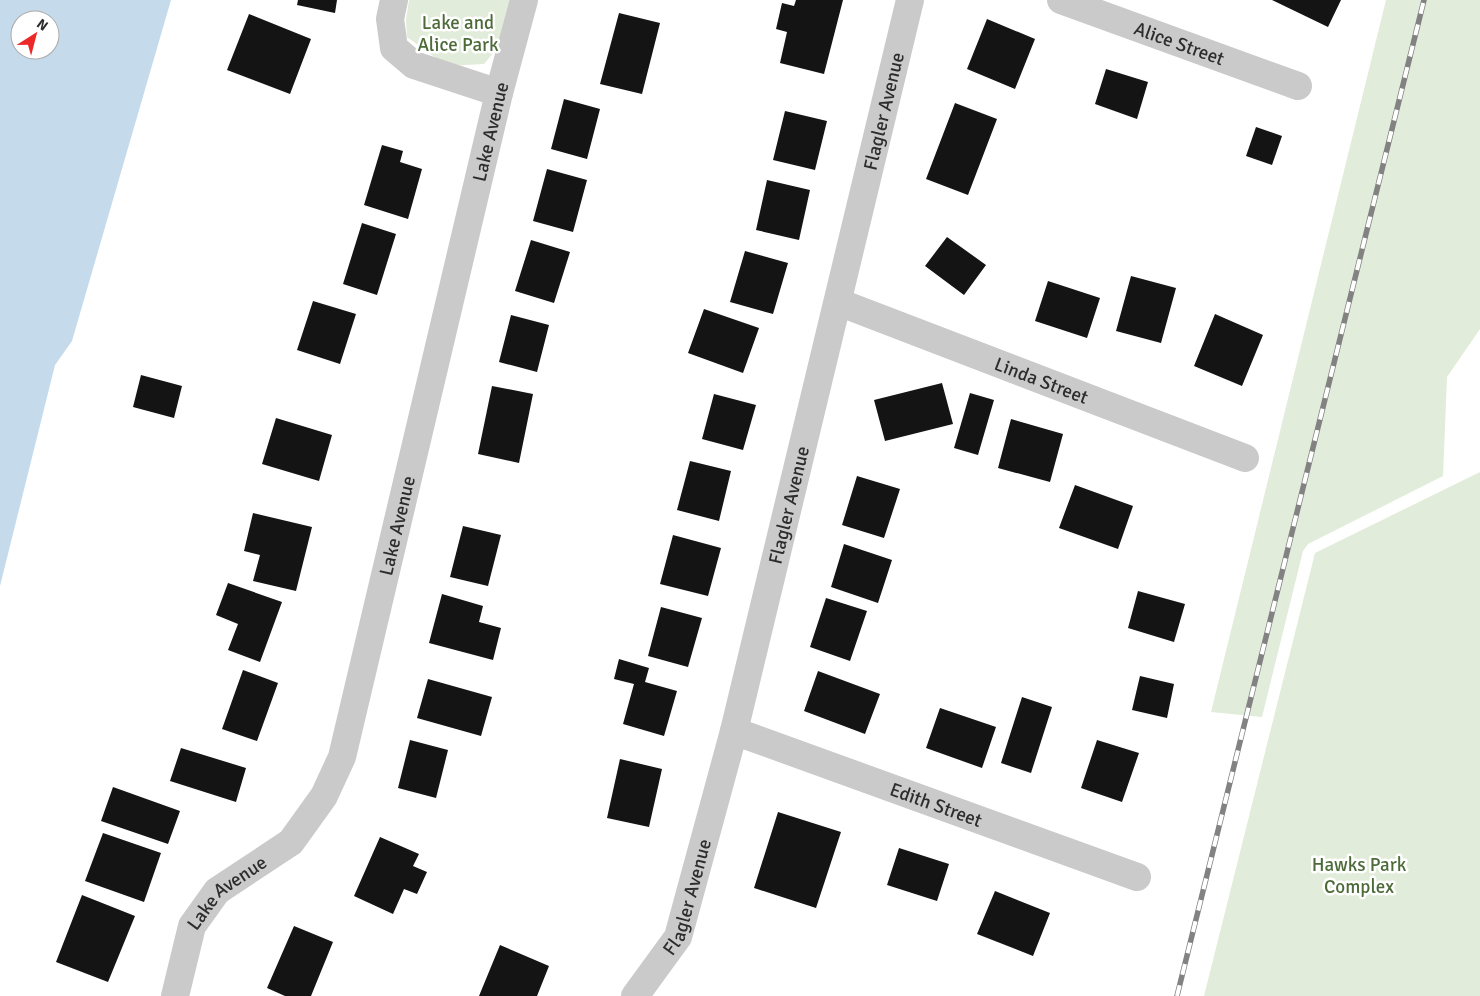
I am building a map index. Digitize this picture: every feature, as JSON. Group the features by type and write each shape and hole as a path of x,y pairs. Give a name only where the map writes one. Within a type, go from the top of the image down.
{"street":[{"path":"394,0 390,19 394,48 414,65 499,93"},
{"name":"Lake Avenue","path":"176,996 192,926 217,891 291,842 324,796 342,756 499,93 524,0"},
{"name":"Flagler Avenue","path":"635,996 678,937 734,731 910,0"},
{"name":"Alice Street","path":"1061,0 1298,86"},
{"name":"Linda Street","path":"838,302 1245,458"},
{"name":"Edith Street","path":"734,731 1137,877"}],"green space":[{"name":"Lake and Alice Park","path":"409,0 511,0 500,45 484,64 447,66 407,37 406,20"},
{"path":"1386,0 1480,0 1480,329 1447,377 1443,476 1308,544 1303,551 1262,717 1211,712"},
{"name":"Hawks Park Complex","path":"1480,472 1480,996 1204,996 1315,553"}],"water":[{"path":"0,0 171,0 72,341 55,365 0,586"}],"building":[{"path":"298,0 337,0 335,13 297,5"},
{"path":"796,0 843,0 824,74 780,63 787,32 776,29 782,3 794,6"},
{"path":"1272,0 1341,0 1328,27"},
{"path":"619,13 660,23 642,94 600,84"},
{"path":"249,14 311,39 290,94 227,70"},
{"path":"987,19 1035,39 1015,89 967,69"},
{"path":"1106,69 1148,82 1137,119 1095,104"},
{"path":"564,99 600,109 587,159 551,149"},
{"path":"955,103 997,119 968,195 926,179"},
{"path":"785,111 827,121 815,170 773,160"},
{"path":"1256,127 1282,136 1272,165 1246,156"},
{"path":"382,145 403,151 400,162 422,169 408,219 364,205"},
{"path":"547,169 587,180 573,232 533,221"},
{"path":"767,180 810,190 799,240 756,230"},
{"path":"362,223 396,234 377,295 343,284"},
{"path":"947,237 986,265 964,295 925,266"},
{"path":"531,240 570,252 554,303 515,291"},
{"path":"745,251 788,263 773,314 730,302"},
{"path":"1131,276 1176,288 1161,343 1116,331"},
{"path":"1048,281 1100,298 1087,338 1035,321"},
{"path":"313,301 356,314 340,364 297,350"},
{"path":"704,309 759,328 743,373 688,353"},
{"path":"1215,314 1263,335 1242,386 1194,366"},
{"path":"511,315 549,325 537,372 499,362"},
{"path":"141,375 182,386 174,418 133,407"},
{"path":"942,383 953,424 885,441 874,400"},
{"path":"492,386 533,394 519,463 478,454"},
{"path":"970,393 994,400 978,455 954,448"},
{"path":"714,394 756,405 743,450 702,439"},
{"path":"276,418 332,435 319,481 262,464"},
{"path":"1011,419 1063,434 1050,482 998,468"},
{"path":"690,461 731,471 719,521 677,510"},
{"path":"857,476 900,489 884,538 842,525"},
{"path":"1075,485 1133,506 1118,549 1059,528"},
{"path":"253,513 312,527 296,591 253,581 260,555 244,551"},
{"path":"463,526 501,535 488,586 450,577"},
{"path":"673,535 721,548 708,596 660,584"},
{"path":"844,544 892,560 878,603 831,587"},
{"path":"228,583 282,602 260,662 228,650 238,624 216,615"},
{"path":"1138,591 1185,604 1174,642 1128,628"},
{"path":"442,594 483,606 479,622 501,628 493,660 429,643"},
{"path":"826,598 867,611 850,661 810,647"},
{"path":"661,607 702,618 688,667 648,656"},
{"path":"619,659 649,668 645,682 677,691 664,736 623,724 634,684 614,679"},
{"path":"243,670 278,683 257,741 222,729"},
{"path":"818,671 880,694 865,734 804,711"},
{"path":"1140,676 1174,684 1167,718 1132,710"},
{"path":"428,679 492,697 481,736 417,718"},
{"path":"1022,697 1052,707 1031,773 1001,763"},
{"path":"940,708 996,727 982,768 926,748"},
{"path":"410,740 448,750 436,798 398,788"},
{"path":"1097,740 1139,753 1122,802 1081,788"},
{"path":"181,748 246,768 236,802 170,781"},
{"path":"620,759 662,769 649,827 607,818"},
{"path":"113,787 180,811 168,844 101,821"},
{"path":"778,812 841,832 816,908 754,888"},
{"path":"103,833 161,853 144,902 85,881"},
{"path":"380,837 419,854 413,866 427,872 417,894 404,889 393,914 354,896"},
{"path":"899,848 949,864 937,901 887,885"},
{"path":"995,891 1050,913 1033,956 977,934"},
{"path":"82,895 135,916 108,982 56,962"},
{"path":"294,926 333,942 311,996 285,996 267,988"},
{"path":"500,945 549,966 537,996 479,996"}],"railway":[{"path":"1177,996 1424,0"}]}
